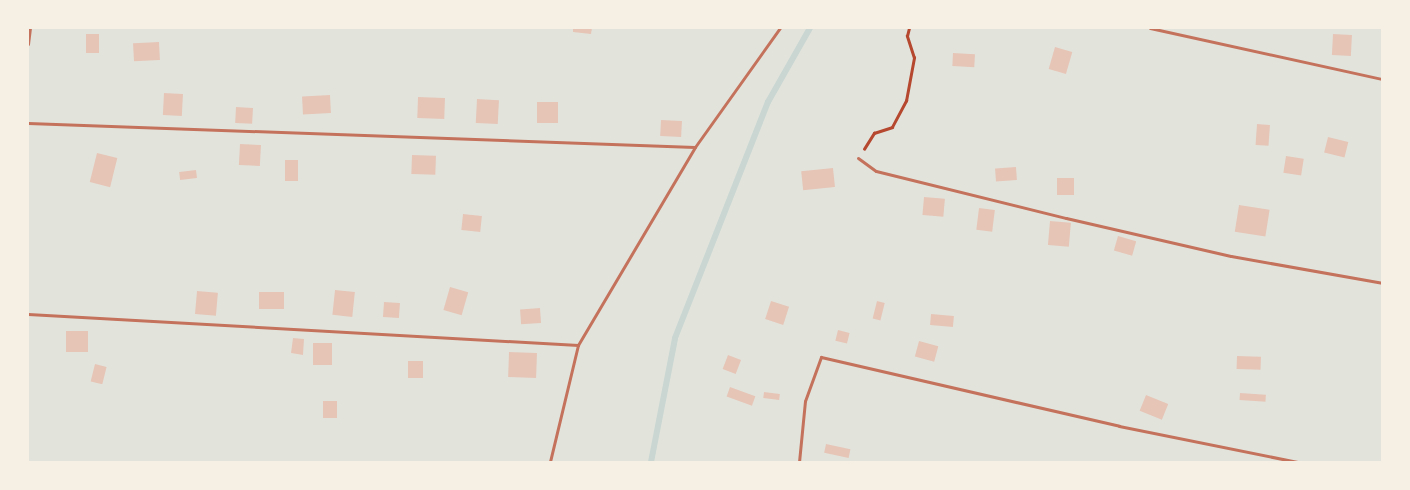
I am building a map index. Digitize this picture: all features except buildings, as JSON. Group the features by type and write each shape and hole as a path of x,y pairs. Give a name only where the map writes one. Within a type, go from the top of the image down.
{"lane":[{"path":"28,44 30,28"},
{"path":"550,462 578,345 695,147 780,28"},
{"path":"1150,28 1382,79"},
{"path":"28,124 695,147"},
{"path":"858,158 876,171 1059,216 1231,256 1382,283"},
{"path":"28,314 578,345"},
{"path":"799,462 805,401 821,357 1119,426 1296,462"}],"path":[{"path":"858,158 874,133 892,127 906,101 914,58 907,36 909,28"}],"shaded area":[{"path":"28,28 1382,28 1382,462 28,462"}],"waterway":[{"path":"651,462 675,338 768,102 810,28"}]}
